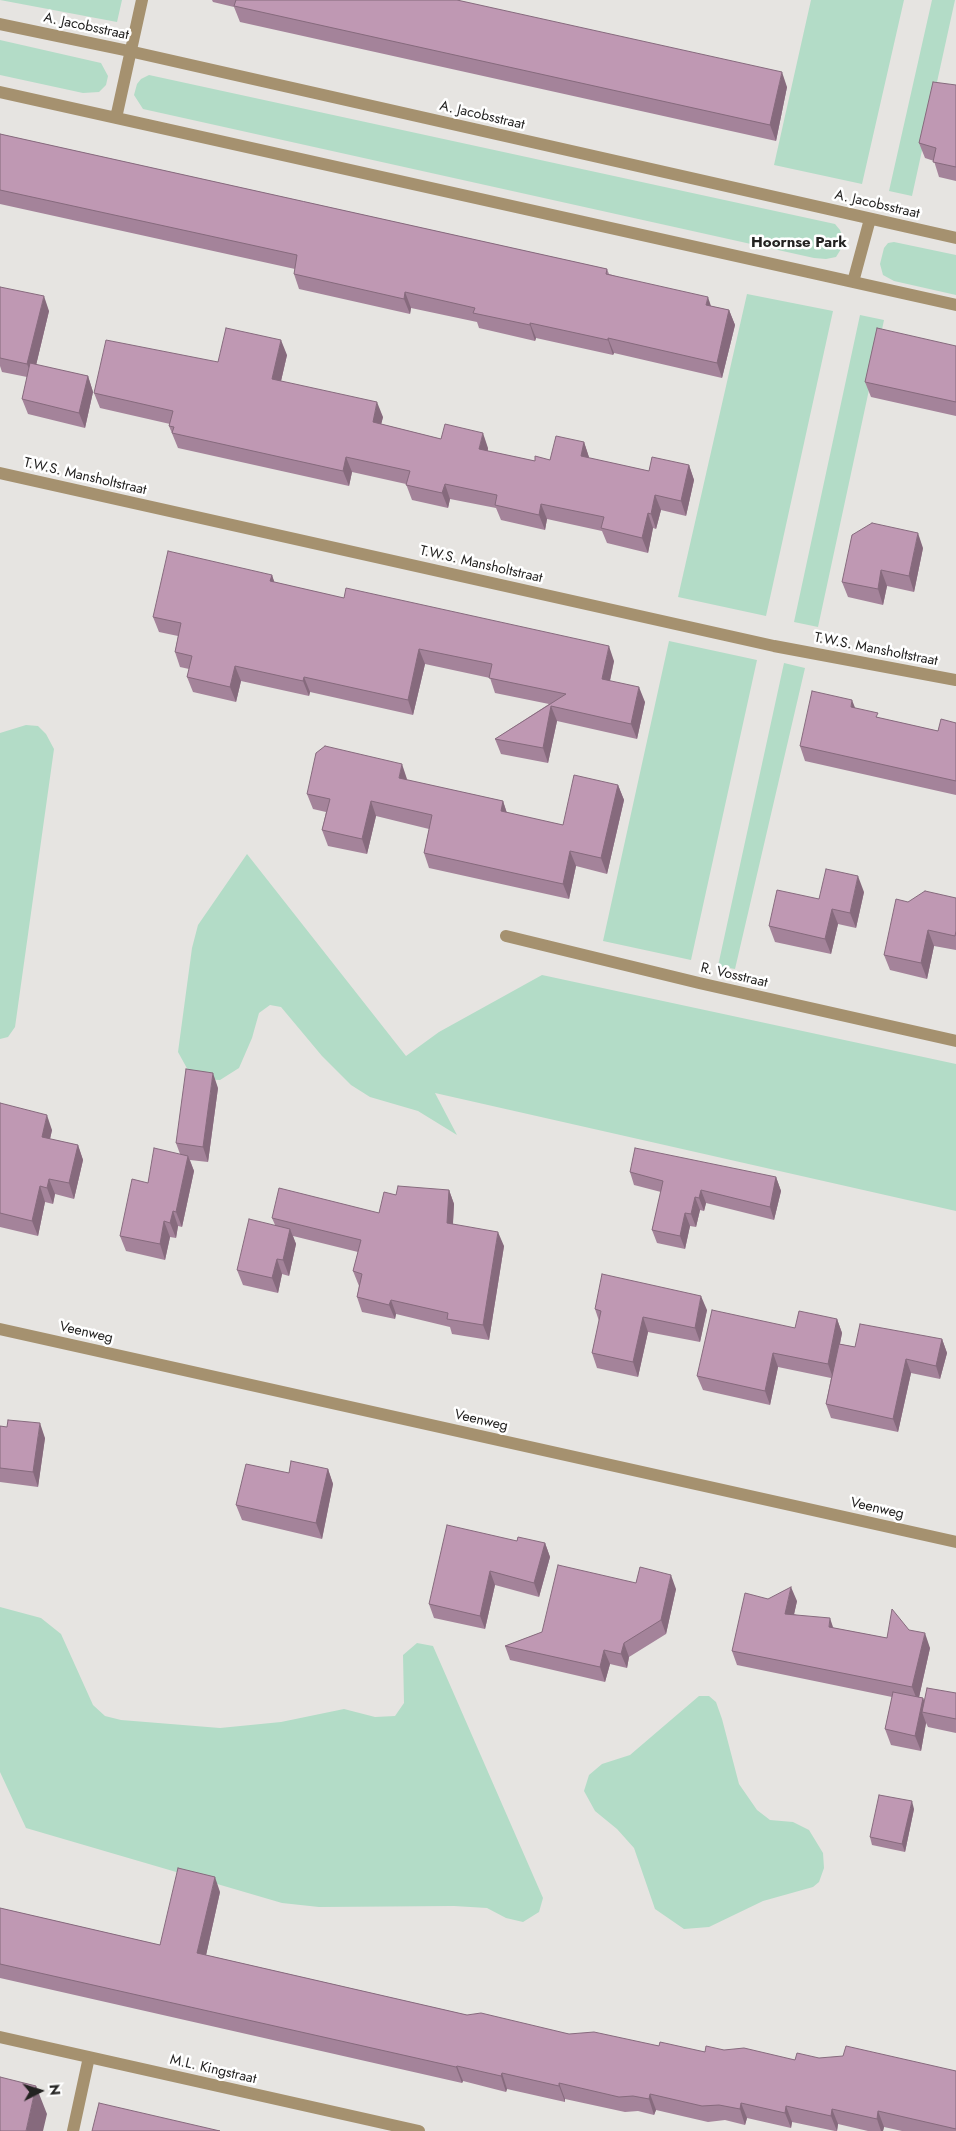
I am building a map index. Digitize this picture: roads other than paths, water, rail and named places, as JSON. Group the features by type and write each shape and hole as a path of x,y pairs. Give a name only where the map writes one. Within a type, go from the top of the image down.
{"street":[{"path":"116,118 129,51 142,0"},
{"name":"A. Jacobsstraat","path":"0,24 129,51 956,238"},
{"path":"0,92 956,305"},
{"path":"853,282 870,219"},
{"name":"T.W.S. Mansholtstraat","path":"0,473 774,646 956,680"},
{"name":"R. Vosstraat","path":"506,936 699,983 956,1041"},
{"name":"Veenweg","path":"0,1329 956,1542"},
{"name":"M.L. Kingstraat","path":"0,2037 419,2131"},
{"path":"73,2131 89,2057"}],"district":[{"name":"Hoornse Park","path":"799,243"}]}
